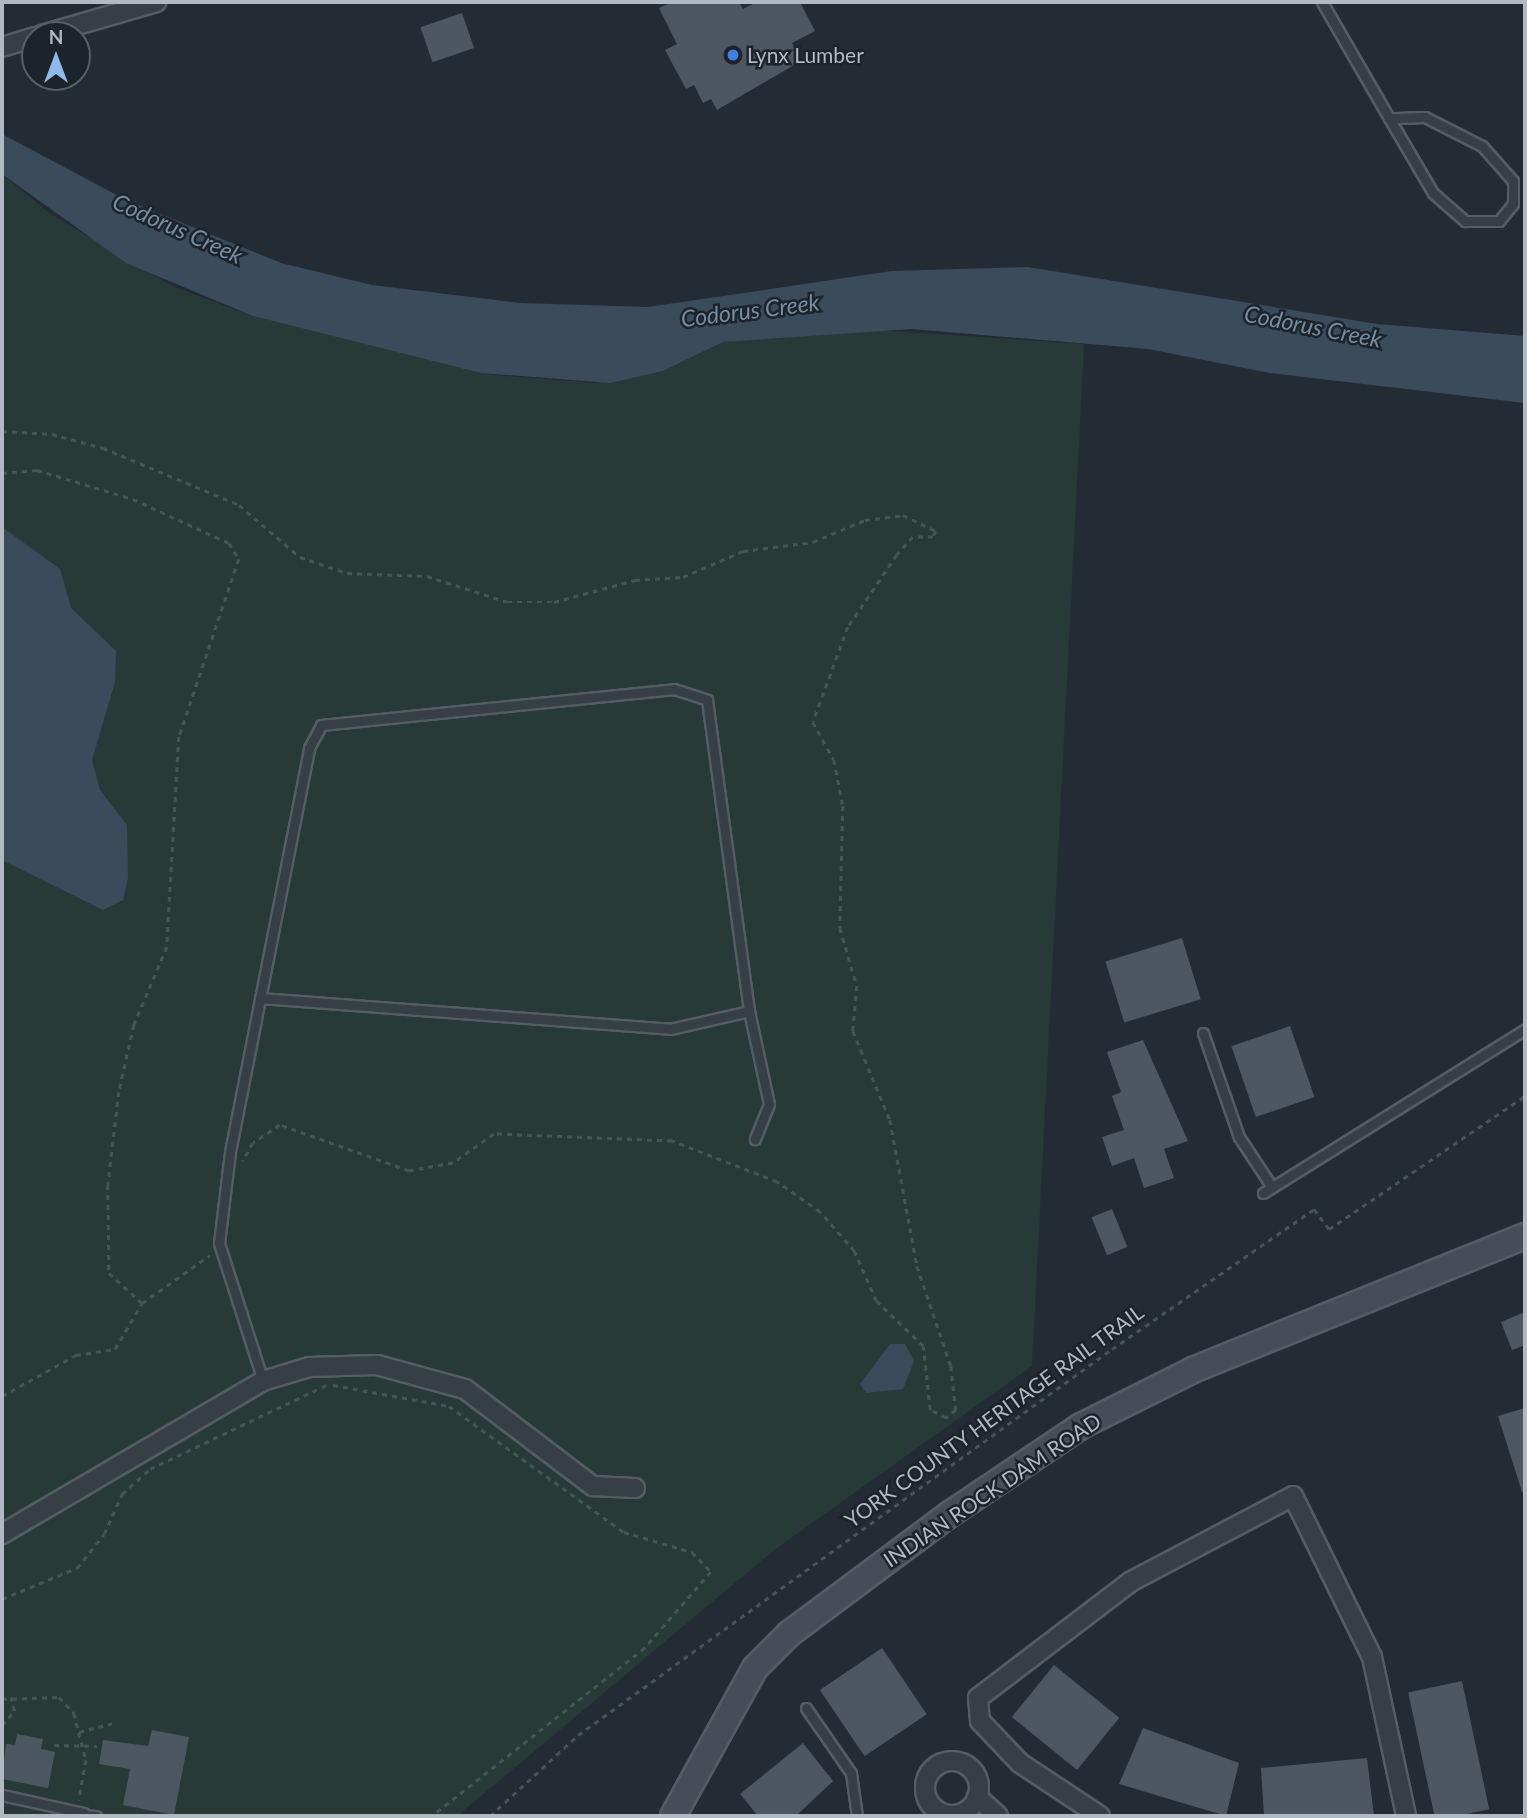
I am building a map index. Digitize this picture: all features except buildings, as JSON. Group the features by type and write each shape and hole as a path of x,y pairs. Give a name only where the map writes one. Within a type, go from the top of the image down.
{"street":[{"path":"90,21 156,2"},
{"path":"2,47 21,41"},
{"name":"INDIAN ROCK DAM ROAD","path":"673,1816 755,1668 789,1634 950,1514 1082,1426 1193,1370 1525,1236"},
{"path":"2,1534 263,1381 309,1367 377,1365 465,1389 593,1486 635,1488"},
{"path":"1100,1816 1020,1763 980,1721 978,1698 1130,1582 1293,1496 1372,1657 1406,1816"},
{"path":"978,1797 954,1816 930,1812 926,1780 950,1761 970,1768 978,1797 998,1816"}],"lane":[{"path":"1322,2 1389,118 1433,193 1465,221 1499,221 1513,204 1513,181 1482,146 1425,117 1389,118"},
{"path":"263,1381 219,1243 260,998 309,748 321,725 674,689 707,700 749,1011 769,1104 755,1139"},
{"path":"260,998 670,1029 749,1011"},
{"path":"1263,1192 1525,1029"},
{"path":"1203,1033 1239,1137 1272,1187"},
{"path":"806,1708 850,1773 857,1816"},
{"path":"2,1796 96,1816"}],"path":[{"path":"2,430 52,434 103,448 226,500 312,561 347,573 427,576 507,602 554,602 635,580 683,577 743,551 813,542 865,520 903,515 936,531 933,537 914,537 897,555 848,627 813,722 834,760 842,797 840,928 857,986 853,1031 890,1120 917,1266 951,1366 956,1410 946,1418 930,1410 923,1346 876,1301 854,1251 820,1212 777,1182 672,1141 494,1134 453,1163 409,1171 280,1125 253,1143 240,1166"},
{"path":"2,473 37,470 133,499 229,543 239,559 179,737 167,947 134,1025 119,1092 108,1185 109,1273 142,1303"},
{"name":"YORK COUNTY HERITAGE RAIL TRAIL","path":"490,1816 578,1735 1123,1341 1314,1209 1329,1229 1525,1096"},
{"path":"2,1396 76,1355 115,1349 142,1303 207,1259 219,1243"},
{"path":"2,1599 77,1568 104,1534 122,1494 150,1469 326,1384 449,1406 624,1532 704,1558 712,1572 645,1648 432,1816"},
{"path":"2,1699 11,1696 59,1697 79,1732 82,1745 79,1802"},
{"path":"2,1725 14,1711 11,1696"},
{"path":"79,1732 112,1723"},
{"path":"54,1745 97,1746"}],"shaded area":[{"path":"2,174 49,213 174,287 253,316 493,375 596,383 663,371 723,342 861,329 1084,344 1032,1366 773,1551 457,1816 2,1816"}],"water":[{"name":"Codorus Creek","path":"2,134 126,200 281,263 372,285 520,303 648,307 892,271 1028,267 1377,324 1525,336 1525,403 1270,373 1148,349 912,329 723,342 663,371 610,383 481,373 253,316 126,263 2,174"},
{"path":"2,527 60,569 71,608 116,651 115,682 92,760 100,790 127,825 128,878 123,900 103,910 2,860"},
{"path":"890,1344 905,1344 914,1361 903,1389 866,1393 860,1384"}],"place":[{"name":"Lynx Lumber","path":"733,55"}]}
